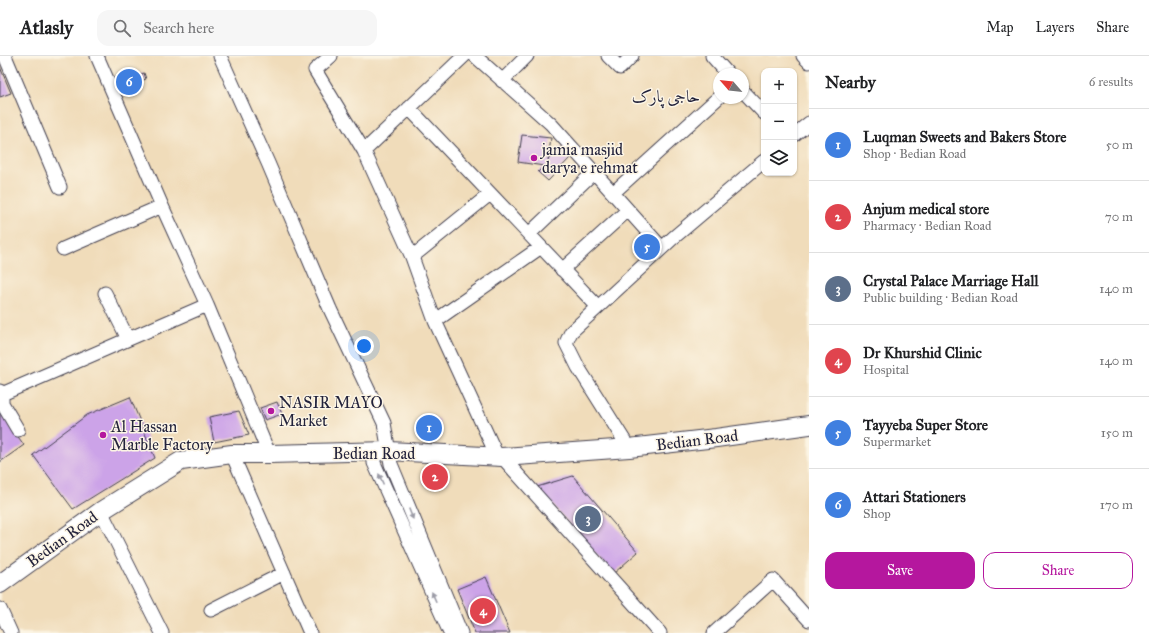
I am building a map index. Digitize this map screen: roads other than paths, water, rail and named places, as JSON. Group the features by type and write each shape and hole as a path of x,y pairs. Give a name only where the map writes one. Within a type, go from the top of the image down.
{"main road":[{"name":"Bedian Road","path":"0,584 101,511 181,460 232,454 381,451 499,457 629,448 809,425"}],"street":[{"path":"4,56 60,187"},
{"path":"97,56 207,305 269,454"},
{"path":"220,56 268,163 330,309 384,423 381,451 390,464 413,536 450,633"},
{"path":"331,56 316,70 364,151 412,257 435,321 499,457 660,633"},
{"path":"364,151 464,56"},
{"path":"475,56 551,124 662,248"},
{"path":"502,81 527,56"},
{"path":"608,56 620,68 632,56"},
{"path":"712,56 723,68"},
{"path":"803,56 809,62"},
{"path":"749,97 761,111"},
{"path":"612,193 713,102"},
{"path":"409,108 598,307"},
{"path":"797,133 809,123"},
{"path":"629,448 578,367 566,343 571,332 662,248 761,164"},
{"path":"529,234 594,172"},
{"path":"412,257 490,194"},
{"path":"63,249 162,206"},
{"path":"562,270 628,210"},
{"path":"435,321 541,247"},
{"path":"105,293 128,339"},
{"path":"18,430 2,403 1,392 207,305"},
{"path":"232,454 310,633"},
{"path":"101,511 162,633"},
{"path":"413,536 461,633"},
{"path":"211,610 284,573"},
{"path":"714,633 773,580 809,620"},
{"path":"0,609 11,633"}],"place":[{"name":"Attari Stationers","path":"129,82"},
{"name":"jamia masjid darya e rehmat","path":"534,158"},
{"name":"Tayyeba Super Store","path":"647,247"},
{"name":"NASIR MAYO Market","path":"271,411"},
{"name":"Luqman Sweets and Bakers Store","path":"429,428"},
{"name":"Al Hassan Marble Factory","path":"103,435"},
{"name":"Anjum medical store","path":"435,477"},
{"name":"Crystal Palace Marriage Hall","path":"588,519"},
{"name":"Dr Khurshid Clinic","path":"483,611"}],"district":[{"name":"حاجی پارک","path":"666,96"}]}
